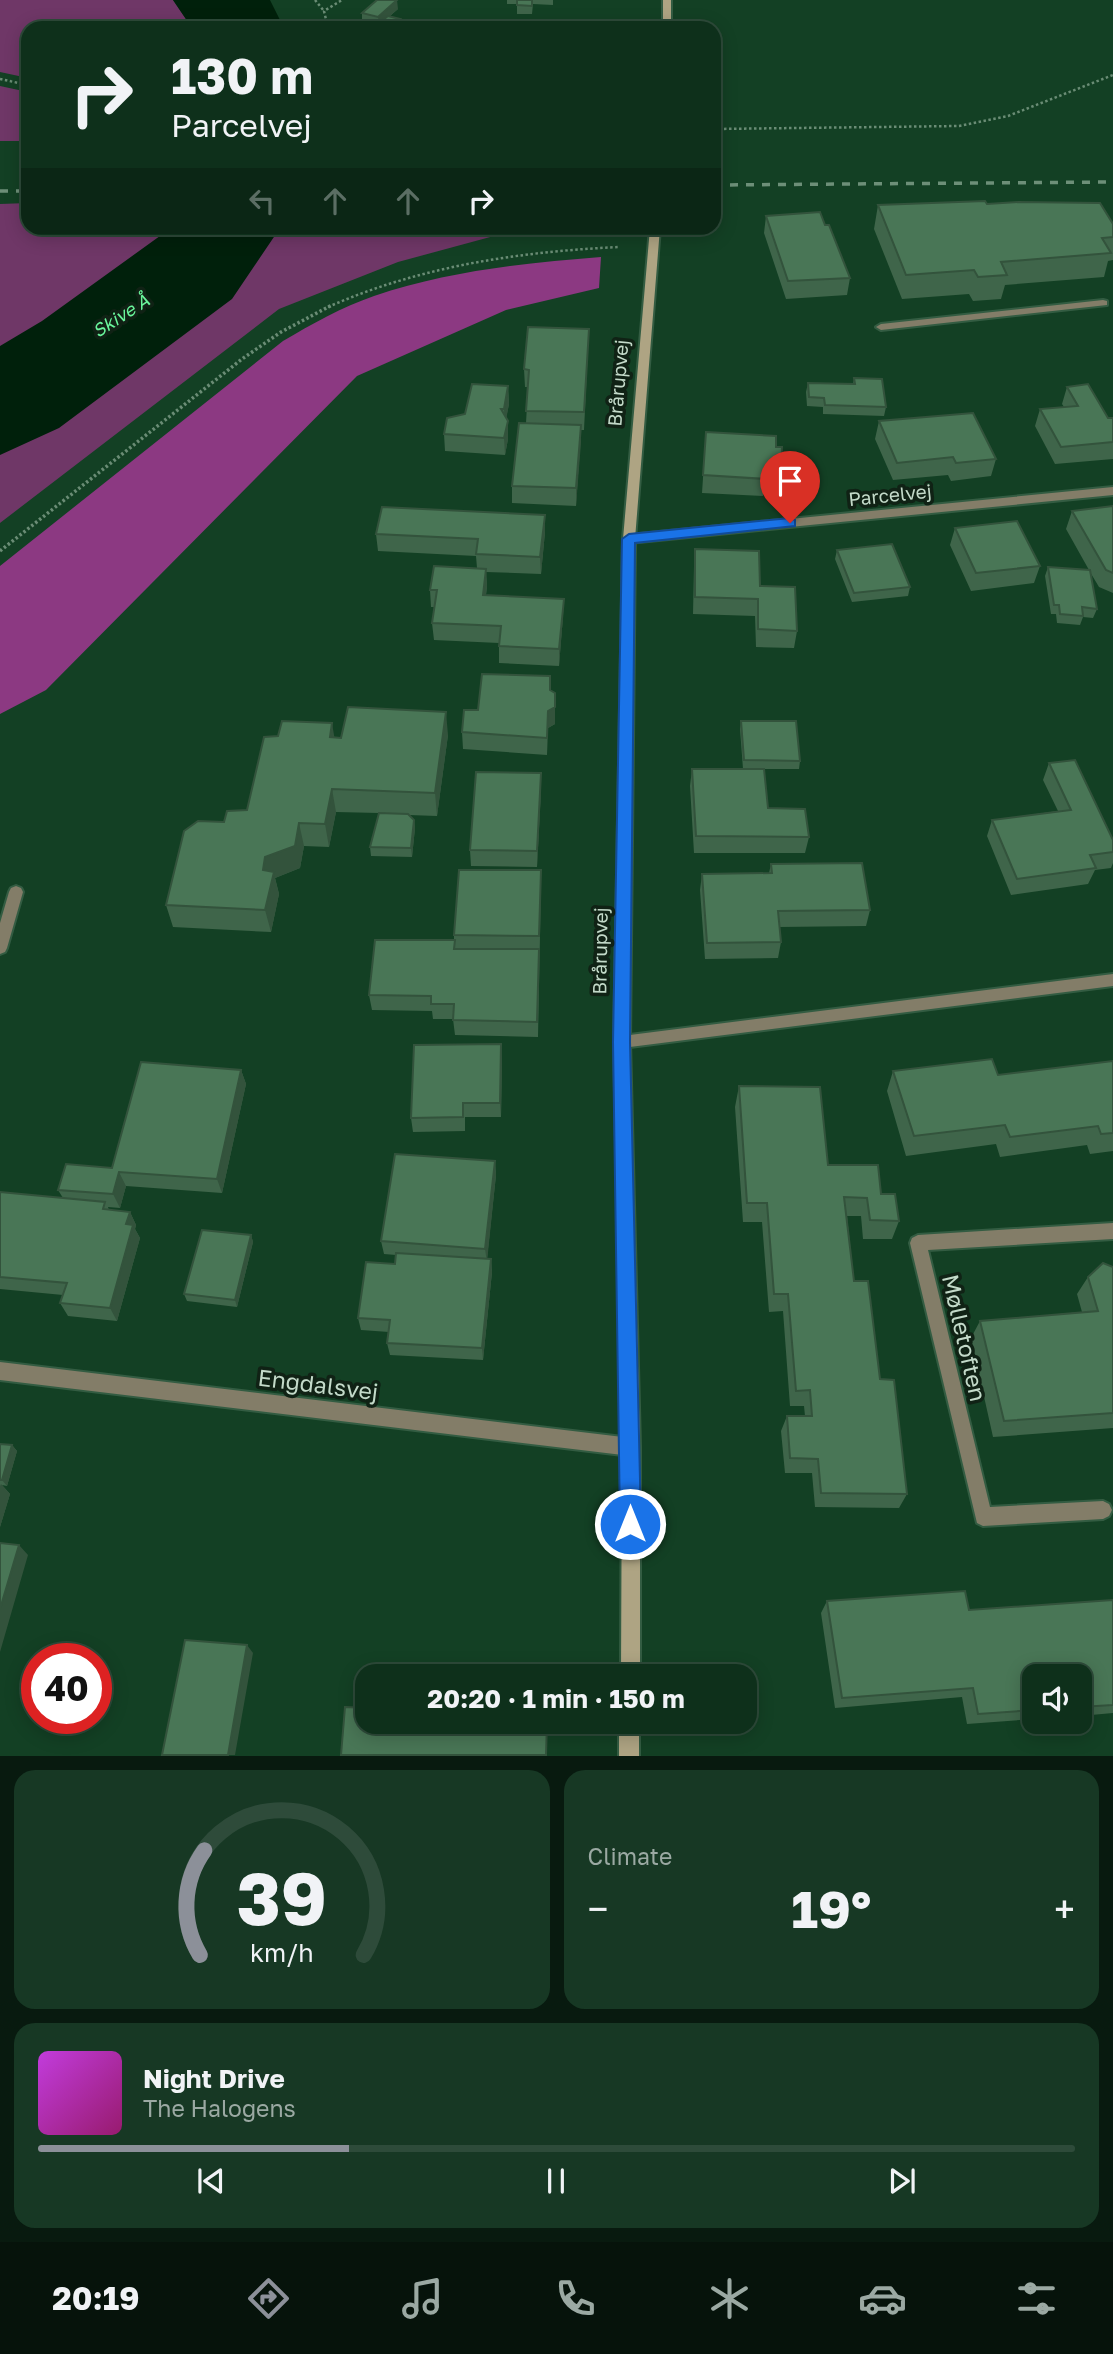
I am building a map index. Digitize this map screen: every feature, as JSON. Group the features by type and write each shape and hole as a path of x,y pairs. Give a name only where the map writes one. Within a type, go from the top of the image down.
{"street":[{"path":"667,0 667,21"},
{"name":"Brårupvej","path":"630,1664 631,1447 622,1042 629,539 654,235"},
{"path":"881,327 1103,303"},
{"name":"Parcelvej","path":"629,539 1113,491"},
{"path":"0,948 16,892"},
{"path":"622,1042 1113,980"},
{"name":"Mølletoften","path":"1103,1510 983,1517 918,1243 1113,1231"},
{"name":"Engdalsvej","path":"0,1371 631,1447"},
{"path":"629,1734 629,1755"}],"path":[{"path":"315,0 324,11 326,21"},
{"path":"324,11 342,0"},
{"path":"721,129 959,126 1008,116 1113,75"},
{"path":"0,79 21,84"},
{"path":"0,551 236,363 322,309 400,279 458,265 521,255 653,246"}],"shaded area":[{"path":"0,0 173,0 187,21 21,21 21,76 0,72"},
{"path":"0,86 21,90 21,141 0,141"},
{"path":"21,203 21,235 498,235 398,262 279,309 0,523 0,204"},
{"path":"601,257 599,288 506,310 357,376 46,690 0,714 0,566 283,341 350,305 402,287 486,269"}],"water":[{"path":"173,0 270,0 280,21 187,21"},
{"name":"Skive Å","path":"161,235 275,235 232,299 59,428 0,455 0,346 42,321"}],"building":[{"path":"377,0 397,0 378,17 362,13"},
{"path":"517,0 532,0 532,6 517,5"},
{"path":"388,16 400,19 397,21 382,21"},
{"path":"985,201 987,204 1100,203 1113,224 1113,237 1102,238 1111,253 1001,262 1007,275 978,277 974,270 906,275 878,205"},
{"path":"820,212 825,225 829,225 850,278 788,281 766,216"},
{"path":"528,327 589,329 584,412 526,411 529,370 524,369"},
{"path":"854,378 882,379 886,407 825,405 824,398 809,397 808,383 855,384"},
{"path":"472,384 508,386 504,409 501,409 508,421 504,438 444,434 447,418 465,414"},
{"path":"1088,384 1108,418 1113,418 1113,442 1061,447 1040,409 1078,406 1067,387"},
{"path":"973,413 996,459 956,463 953,457 897,463 879,421"},
{"path":"519,423 581,425 576,488 512,486"},
{"path":"706,432 776,436 776,447 782,447 781,472 766,471 766,479 703,475"},
{"path":"1113,506 1113,573 1106,570 1072,511"},
{"path":"382,507 545,515 540,557 476,554 478,539 376,534"},
{"path":"1017,521 1040,566 976,573 955,528"},
{"path":"892,544 910,587 854,593 837,550"},
{"path":"695,549 759,551 760,586 795,587 797,631 758,629 758,599 695,597"},
{"path":"434,566 486,569 483,595 564,599 559,649 499,646 501,626 432,623 437,590 430,590"},
{"path":"1048,567 1090,570 1097,609 1082,607 1083,616 1060,614 1059,605 1054,605"},
{"path":"482,674 550,676 550,690 555,693 555,707 548,711 547,738 462,732 464,710 478,710"},
{"path":"348,707 446,712 435,793 332,789 325,824 299,823 295,846 265,857 263,870 274,872 265,910 166,905 184,831 198,821 224,822 227,811 247,810 264,737 278,736 282,721 332,723 330,737 341,738"},
{"path":"741,721 796,721 800,761 744,760"},
{"path":"1075,760 1113,840 1113,852 1090,855 1096,868 1017,879 992,820 1071,810 1049,763"},
{"path":"692,769 764,769 768,808 805,809 809,837 696,836"},
{"path":"476,772 541,773 537,851 470,850"},
{"path":"379,813 408,814 414,820 411,848 370,847"},
{"path":"862,863 870,910 778,911 781,942 707,943 702,874 772,873 771,864"},
{"path":"459,870 541,870 539,936 454,935"},
{"path":"375,940 455,940 454,949 539,949 537,1022 453,1020 454,1004 431,1004 431,996 369,995"},
{"path":"501,1044 500,1103 463,1103 463,1117 411,1118 414,1045"},
{"path":"992,1059 998,1075 1113,1061 1113,1133 1101,1134 1098,1126 1010,1137 1005,1125 914,1136 893,1071"},
{"path":"141,1062 241,1070 217,1179 119,1172 113,1194 58,1190 66,1164 112,1168"},
{"path":"739,1086 820,1087 828,1165 878,1165 881,1194 895,1194 899,1221 870,1220 867,1198 844,1197 854,1281 868,1281 880,1379 894,1380 907,1494 821,1493 818,1459 790,1458 787,1416 812,1416 810,1390 796,1391 788,1294 774,1294 767,1203 747,1203"},
{"path":"395,1154 495,1161 485,1249 381,1241"},
{"path":"0,1192 105,1202 103,1209 130,1212 126,1224 133,1225 110,1308 60,1303 67,1283 0,1277"},
{"path":"202,1230 251,1235 235,1300 184,1294"},
{"path":"396,1253 491,1259 482,1348 387,1343 390,1320 358,1318 366,1262 395,1264"},
{"path":"1103,1263 1113,1267 1113,1413 1004,1421 980,1321 1098,1311 1088,1277"},
{"path":"0,1444 12,1445 2,1480 0,1480"},
{"path":"0,1543 19,1545 0,1609"},
{"path":"965,1591 969,1610 1113,1600 1113,1705 1092,1706 1092,1664 1022,1664 1022,1711 978,1714 973,1688 842,1698 827,1601"},
{"path":"185,1640 247,1645 228,1755 162,1755"},
{"path":"345,1707 355,1707 355,1734 547,1734 546,1755 341,1755"}],"railway":[{"path":"721,185 1113,182"},
{"path":"0,191 21,191"}],"route":[{"path":"630,1524 631,1447 622,1042 629,539 790,523"}]}
